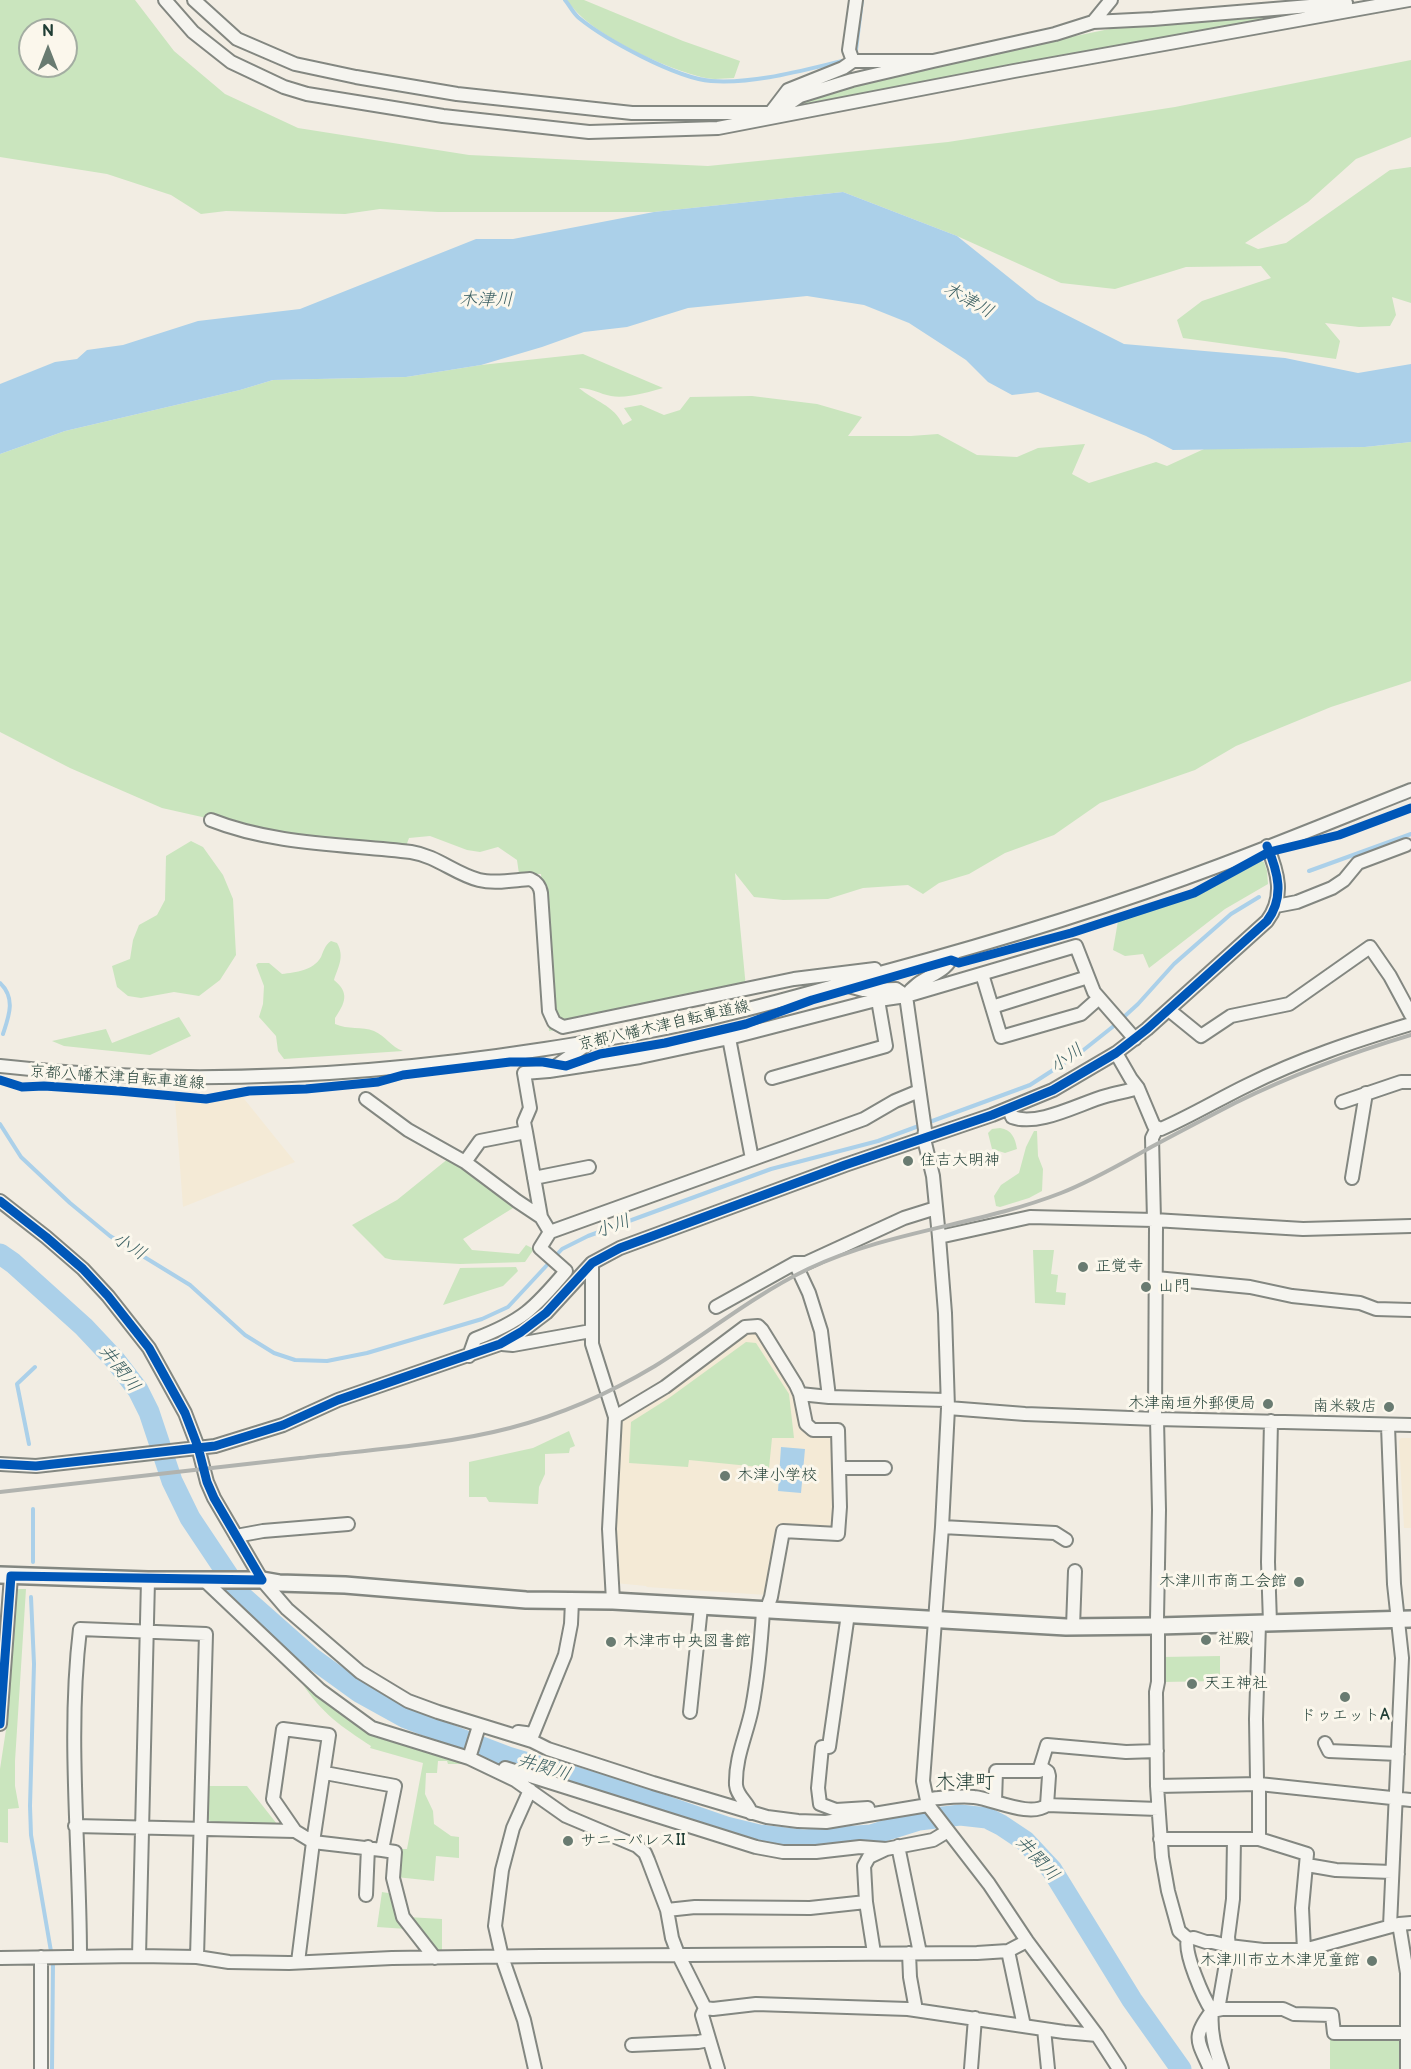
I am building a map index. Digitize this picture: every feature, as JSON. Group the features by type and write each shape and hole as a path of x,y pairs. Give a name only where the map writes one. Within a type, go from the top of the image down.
{"street":[{"path":"165,0 193,32 231,62 284,87 307,94 443,116 517,126 589,132 718,128 1350,4"},
{"path":"194,0 237,39 295,64 346,75 457,94 632,113 771,116 800,96 852,80 1056,34 1093,22 1409,0"},
{"path":"853,61 849,50 856,0"},
{"path":"1093,22 1112,0"},
{"path":"771,116 788,90 843,68 853,61 933,62"},
{"path":"0,1066 111,1076 306,1076 429,1065 592,1041 732,1013 954,953 1220,865 1411,789"},
{"path":"211,820 242,830 310,842 412,852 428,856 478,880 491,882 534,880 542,893 549,1011 551,1019 562,1027 794,980 865,969 897,968"},
{"path":"1276,906 1297,902 1332,888 1344,880 1358,863 1406,845"},
{"path":"0,1464 36,1466 215,1446 283,1425 338,1400 500,1344 546,1313 592,1263 620,1248 925,1134 1009,1108 1053,1090 1116,1053 1135,1039 1267,921 1276,906 1278,880 1267,846"},
{"path":"550,1232 541,1217 524,1122 530,1107 524,1073 640,1057 729,1038 878,1000 906,996 1076,946 1094,992 1135,1039"},
{"path":"1169,1010 1201,1036 1231,1016 1289,1004 1370,947 1390,976 1411,1015"},
{"path":"954,953 947,967 912,987 906,996 933,1176 945,1313 947,1404 942,1527 923,1781 929,1804 946,1829 989,1884 1119,2069"},
{"path":"982,974 1001,1037 1081,1014 1103,1002"},
{"path":"992,1007 1088,977"},
{"path":"841,984 863,990 896,989 906,996"},
{"path":"772,1078 886,1046 878,1000"},
{"path":"1156,1128 1164,1128 1248,1085 1297,1064 1350,1043 1411,1024"},
{"path":"729,1038 752,1159"},
{"path":"549,1071 592,1041"},
{"path":"1116,1053 1138,1088 1156,1128"},
{"path":"1342,1102 1401,1082 1411,1082"},
{"path":"1009,1108 1012,1117 1029,1120 1107,1095 1138,1088"},
{"path":"1352,1178 1366,1093"},
{"path":"469,1356 475,1340 511,1324 539,1303 566,1271 540,1248 550,1232 864,1119 895,1101 920,1097"},
{"path":"366,1099 408,1130 465,1162 541,1217"},
{"path":"1156,1128 1152,1138 1156,1226 1157,1786 1160,1839 1168,1891 1179,1931 1188,1939"},
{"path":"465,1162 480,1142 526,1132"},
{"path":"534,1178 589,1167"},
{"path":"0,1201 83,1269 149,1348 184,1413 192,1448 207,1482 259,1580 287,1609 360,1672 408,1701 478,1727 532,1741 548,1749 751,1813 798,1821 826,1822 974,1797 1024,1808 1041,1808 1047,1805 1158,1809"},
{"path":"716,1307 795,1263 806,1263 895,1222 936,1208"},
{"path":"939,1237 1030,1217 1154,1220 1304,1228 1411,1226"},
{"path":"592,1263 591,1344 615,1417 609,1529 613,1601"},
{"path":"795,1263 809,1293 821,1331 829,1397"},
{"path":"1155,1278 1250,1287 1292,1296 1360,1303 1377,1309 1411,1310"},
{"path":"615,1417 665,1387 745,1328 758,1326 800,1394 806,1424 813,1430 838,1430 840,1468 838,1534 783,1531 771,1597 765,1611 752,1709 738,1757 736,1785 751,1813"},
{"path":"500,1344 513,1346 591,1331"},
{"path":"800,1394 947,1404 1026,1414 1411,1425"},
{"path":"1259,1839 1256,1719 1269,1562 1271,1421"},
{"path":"1388,1426 1394,1584 1405,1619 1392,1872 1407,1973 1407,2069"},
{"path":"840,1468 885,1468"},
{"path":"236,1536 262,1531 348,1524"},
{"path":"942,1527 1055,1533 1066,1540"},
{"path":"1072,1627 1075,1571"},
{"path":"0,1724 5,1575 148,1580 259,1580 526,1600 613,1601 1072,1627 1405,1619"},
{"path":"139,1956 148,1580"},
{"path":"212,1580 320,1690 372,1728 487,1761 516,1773 756,1846 783,1852 816,1852 860,1847 892,1848"},
{"path":"478,1727 533,1734 565,1655 571,1624 572,1601"},
{"path":"690,1712 701,1607"},
{"path":"848,1614 829,1747 822,1747 818,1780 819,1802 826,1808 836,1810 891,1805 910,1809"},
{"path":"80,1956 75,1826 76,1667 80,1629 206,1634 197,1957"},
{"path":"469,1756 478,1727"},
{"path":"298,1962 313,1842 329,1735 284,1729 273,1799 294,1831 313,1842 394,1852 393,1878 403,1917 435,1958"},
{"path":"1325,1743 1329,1751 1398,1754"},
{"path":"994,1802 996,1771 1039,1772 1047,1745 1126,1752 1156,1751"},
{"path":"469,1756 515,1780 566,1816 637,1846 645,1853 667,1910 672,1938 678,1954 705,2008 702,2015 718,2069"},
{"path":"1041,1767 1048,1772 1049,1776 1047,1805"},
{"path":"325,1773 394,1786 382,1850"},
{"path":"1157,1786 1259,1784 1411,1800"},
{"path":"530,1790 513,1828 502,1870 495,1926 502,1958 524,2020 535,2069"},
{"path":"75,1826 294,1831"},
{"path":"874,1953 866,1902 865,1862 869,1857 892,1848 933,1839 946,1829"},
{"path":"1160,1839 1259,1839 1307,1854 1302,1908 1304,1950"},
{"path":"1210,2069 1198,2037 1200,2027 1219,2004 1229,1946 1233,1899 1234,1839"},
{"path":"366,1895 368,1847"},
{"path":"892,1848 914,1953 910,1977 916,2010"},
{"path":"1307,1865 1336,1870 1392,1872"},
{"path":"667,1910 695,1907 810,1908 866,1902"},
{"path":"1188,1939 1194,1938 1229,1946 1263,1950 1304,1950 1400,1924"},
{"path":"1188,1939 1186,1945 1203,1997 1212,2012 1213,2043 1222,2069"},
{"path":"0,1958 139,1956 197,1957 229,1962 298,1962 678,1954 914,1953 1008,1951 1027,1941"},
{"path":"1008,1951 1024,2025"},
{"path":"41,2069 48,1956"},
{"path":"705,2008 756,2004 916,2010 1097,2035"},
{"path":"1212,2012 1222,2009 1282,2009 1294,2014 1332,2015 1334,2032 1408,2041"},
{"path":"971,2069 975,2018"},
{"path":"1044,2029 1048,2069"},
{"path":"632,2045 709,2040"}],"shaded area":[{"path":"241,1095 295,1162 183,1207 175,1100 200,1103"},
{"name":"木津小学校","path":"748,1331 757,1333 794,1389 802,1428 835,1438 835,1526 827,1529 780,1527 766,1595 615,1583 613,1515 618,1420"},
{"path":"1401,1438 1411,1438 1411,1528 1404,1528 1399,1441"}],"green space":[{"path":"0,0 135,0 174,51 225,94 298,128 469,155 708,166 948,142 1175,107 1411,60 1411,137 1356,159 1308,202 1245,243 1258,249 1286,243 1390,170 1411,167 1411,303 1392,297 1396,315 1390,326 1359,327 1325,323 1340,341 1336,359 1183,338 1177,320 1202,301 1271,278 1261,266 1186,267 1115,289 1061,283 957,236 843,192 654,212 438,212 380,209 345,214 226,211 201,214 171,195 107,174 0,157"},
{"path":"567,0 584,0 683,41 740,61 734,78 706,78 651,59 610,38 577,13"},
{"path":"1318,8 1331,9 791,106 822,93 940,64 1119,27"},
{"path":"583,354 663,388 637,395 617,397 579,388 609,408 623,425 632,420 624,408 641,405 664,415 680,410 690,397 752,396 817,404 862,417 848,436 938,434 977,455 1017,457 1038,448 1085,444 1072,474 1089,483 1156,462 1167,466 1204,449 1365,447 1411,442 1411,681 1331,707 1236,746 1195,770 1100,803 1054,835 1005,853 969,874 939,883 923,894 908,885 863,888 828,899 783,900 754,897 735,873 746,988 549,1031 541,874 519,874 517,860 498,847 480,852 467,850 430,836 409,838 405,849 282,835 162,808 70,768 0,732 0,454 65,431 240,390 273,380 406,377 481,365"},
{"path":"191,841 203,847 223,875 233,899 236,955 220,980 199,996 174,992 141,998 128,996 117,987 112,966 130,959 133,940 139,925 157,915 165,900 166,856"},
{"path":"1261,861 1264,862 1267,871 1268,884 1225,909 1149,968 1143,954 1125,956 1113,950 1118,921 1197,896"},
{"path":"331,941 337,943 340,953 340,962 334,980 344,994 335,1024 374,1031 403,1051 284,1059 278,1051 276,1036 259,1017 263,1004 264,986 256,965 269,963 282,974 304,970 318,962"},
{"path":"179,1017 191,1036 150,1055 64,1046 52,1041 106,1029 112,1043"},
{"path":"1000,1128 1012,1135 1017,1149 1005,1153 992,1149 988,1133 992,1129"},
{"path":"1034,1131 1037,1131 1038,1156 1043,1169 1042,1191 1029,1198 1000,1207 996,1206 994,1196 1001,1185 1019,1173 1026,1147"},
{"path":"449,1158 513,1208 463,1239 472,1250 519,1254 526,1245 534,1249 525,1262 460,1264 393,1260 385,1258 352,1225 397,1200"},
{"path":"1033,1250 1054,1250 1051,1274 1058,1275 1056,1292 1066,1293 1065,1305 1035,1303"},
{"path":"516,1267 518,1271 503,1286 443,1305 460,1268"},
{"path":"746,1342 756,1343 789,1394 794,1438 772,1438 769,1468 689,1460 688,1467 629,1463 631,1422 669,1398"},
{"path":"569,1431 575,1446 570,1448 569,1453 545,1454 545,1474 539,1487 538,1504 489,1502 486,1497 469,1497 469,1462 533,1448"},
{"path":"16,1589 26,1589 15,1761 15,1786 19,1808 8,1809 8,1843 0,1842 0,1769 7,1723"},
{"path":"1220,1656 1220,1681 1162,1682 1162,1657"},
{"path":"302,1683 362,1728 464,1760 461,1764 438,1761 437,1773 426,1773 425,1794 433,1811 434,1824 451,1836 459,1837 459,1858 436,1856 434,1881 396,1877 398,1849 407,1849 423,1763 370,1748 371,1746 341,1726 325,1711"},
{"path":"205,1786 247,1786 277,1824 212,1823 205,1816"},
{"path":"382,1892 394,1894 407,1929 377,1927"},
{"path":"407,1917 442,1919 442,1952 434,1953"},
{"path":"1400,2037 1400,2069 1330,2069 1330,2038"}],"water":[{"name":"木津川","path":"843,192 957,236 1037,300 1124,344 1285,358 1358,373 1411,364 1411,442 1365,447 1173,450 1146,436 1038,392 1012,395 988,382 966,360 909,323 864,305 807,296 688,308 627,327 584,332 481,365 406,377 273,380 240,390 65,431 0,454 0,384 55,362 77,359 87,350 123,345 198,321 300,309 476,239 513,239 654,212"},
{"path":"781,1447 805,1449 801,1493 778,1491"}],"waterway":[{"path":"565,0 579,18 606,37 661,66 696,78 711,81 744,81 793,73 842,61"},
{"path":"856,50 862,0"},
{"name":"小川","path":"1309,871 1411,834"},
{"name":"小川","path":"0,1124 21,1157 70,1203 110,1236 190,1285 245,1335 274,1353 295,1360 327,1361 367,1353 482,1319 508,1307 562,1249 588,1236 771,1169 878,1141 1030,1085 1081,1052 1115,1025 1138,1004 1174,964 1231,914 1259,897"},
{"name":"小川","path":"0,983 10,1001 3,1034"},
{"name":"井関川","path":"0,1254 84,1327 115,1360 138,1390 149,1412 172,1481 190,1518 242,1596 312,1658 359,1692 406,1718 508,1757 619,1790 726,1827 759,1835 803,1840 871,1835 919,1820 960,1815 987,1818 1025,1841 1052,1870 1132,2000 1181,2069"},
{"path":"29,1444 17,1384 35,1367"},
{"path":"33,1509 33,1562"},
{"path":"31,1597 34,1664 31,1835 53,1963 52,2069"}],"railway":[{"path":"0,1492 433,1443 529,1423 603,1394 638,1376 768,1291 808,1269 870,1246 998,1213 1061,1193 1097,1177 1235,1103 1278,1083 1366,1049 1411,1035"}],"cycle path":[{"name":"京都八幡木津自転車道線","path":"0,1080 22,1087 44,1086 206,1099 249,1091 306,1089 378,1082 403,1075 510,1062 543,1062 566,1066 600,1054 665,1043 746,1024 812,1000 951,960 959,963 1071,933 1194,893 1269,852 1339,835 1411,808"},
{"path":"0,1464 36,1466 215,1446 283,1425 338,1400 500,1344 546,1313 592,1263 620,1248 845,1165 992,1115 1053,1090 1116,1053 1147,1029 1267,921 1273,912 1278,894 1277,875 1267,846"},
{"path":"0,1201 83,1269 108,1296 149,1348 185,1413 214,1498 262,1580"},
{"path":"0,1724 11,1576 262,1580"}],"place":[{"name":"住吉大明神","path":"908,1161"},
{"name":"正覚寺","path":"1083,1267"},
{"name":"山門","path":"1146,1287"},
{"name":"木津南垣外郵便局","path":"1268,1404"},
{"name":"南米穀店","path":"1389,1407"},
{"name":"木津小学校","path":"725,1476"},
{"name":"木津川市商工会館","path":"1299,1582"},
{"name":"社殿","path":"1206,1640"},
{"name":"木津市中央図書館","path":"611,1642"},
{"name":"天王神社","path":"1192,1684"},
{"name":"ドゥエットA","path":"1345,1697"},
{"name":"サニーパレスII","path":"568,1841"},
{"name":"木津川市立木津児童館","path":"1372,1961"}],"district":[{"name":"木津町","path":"965,1783"}]}
